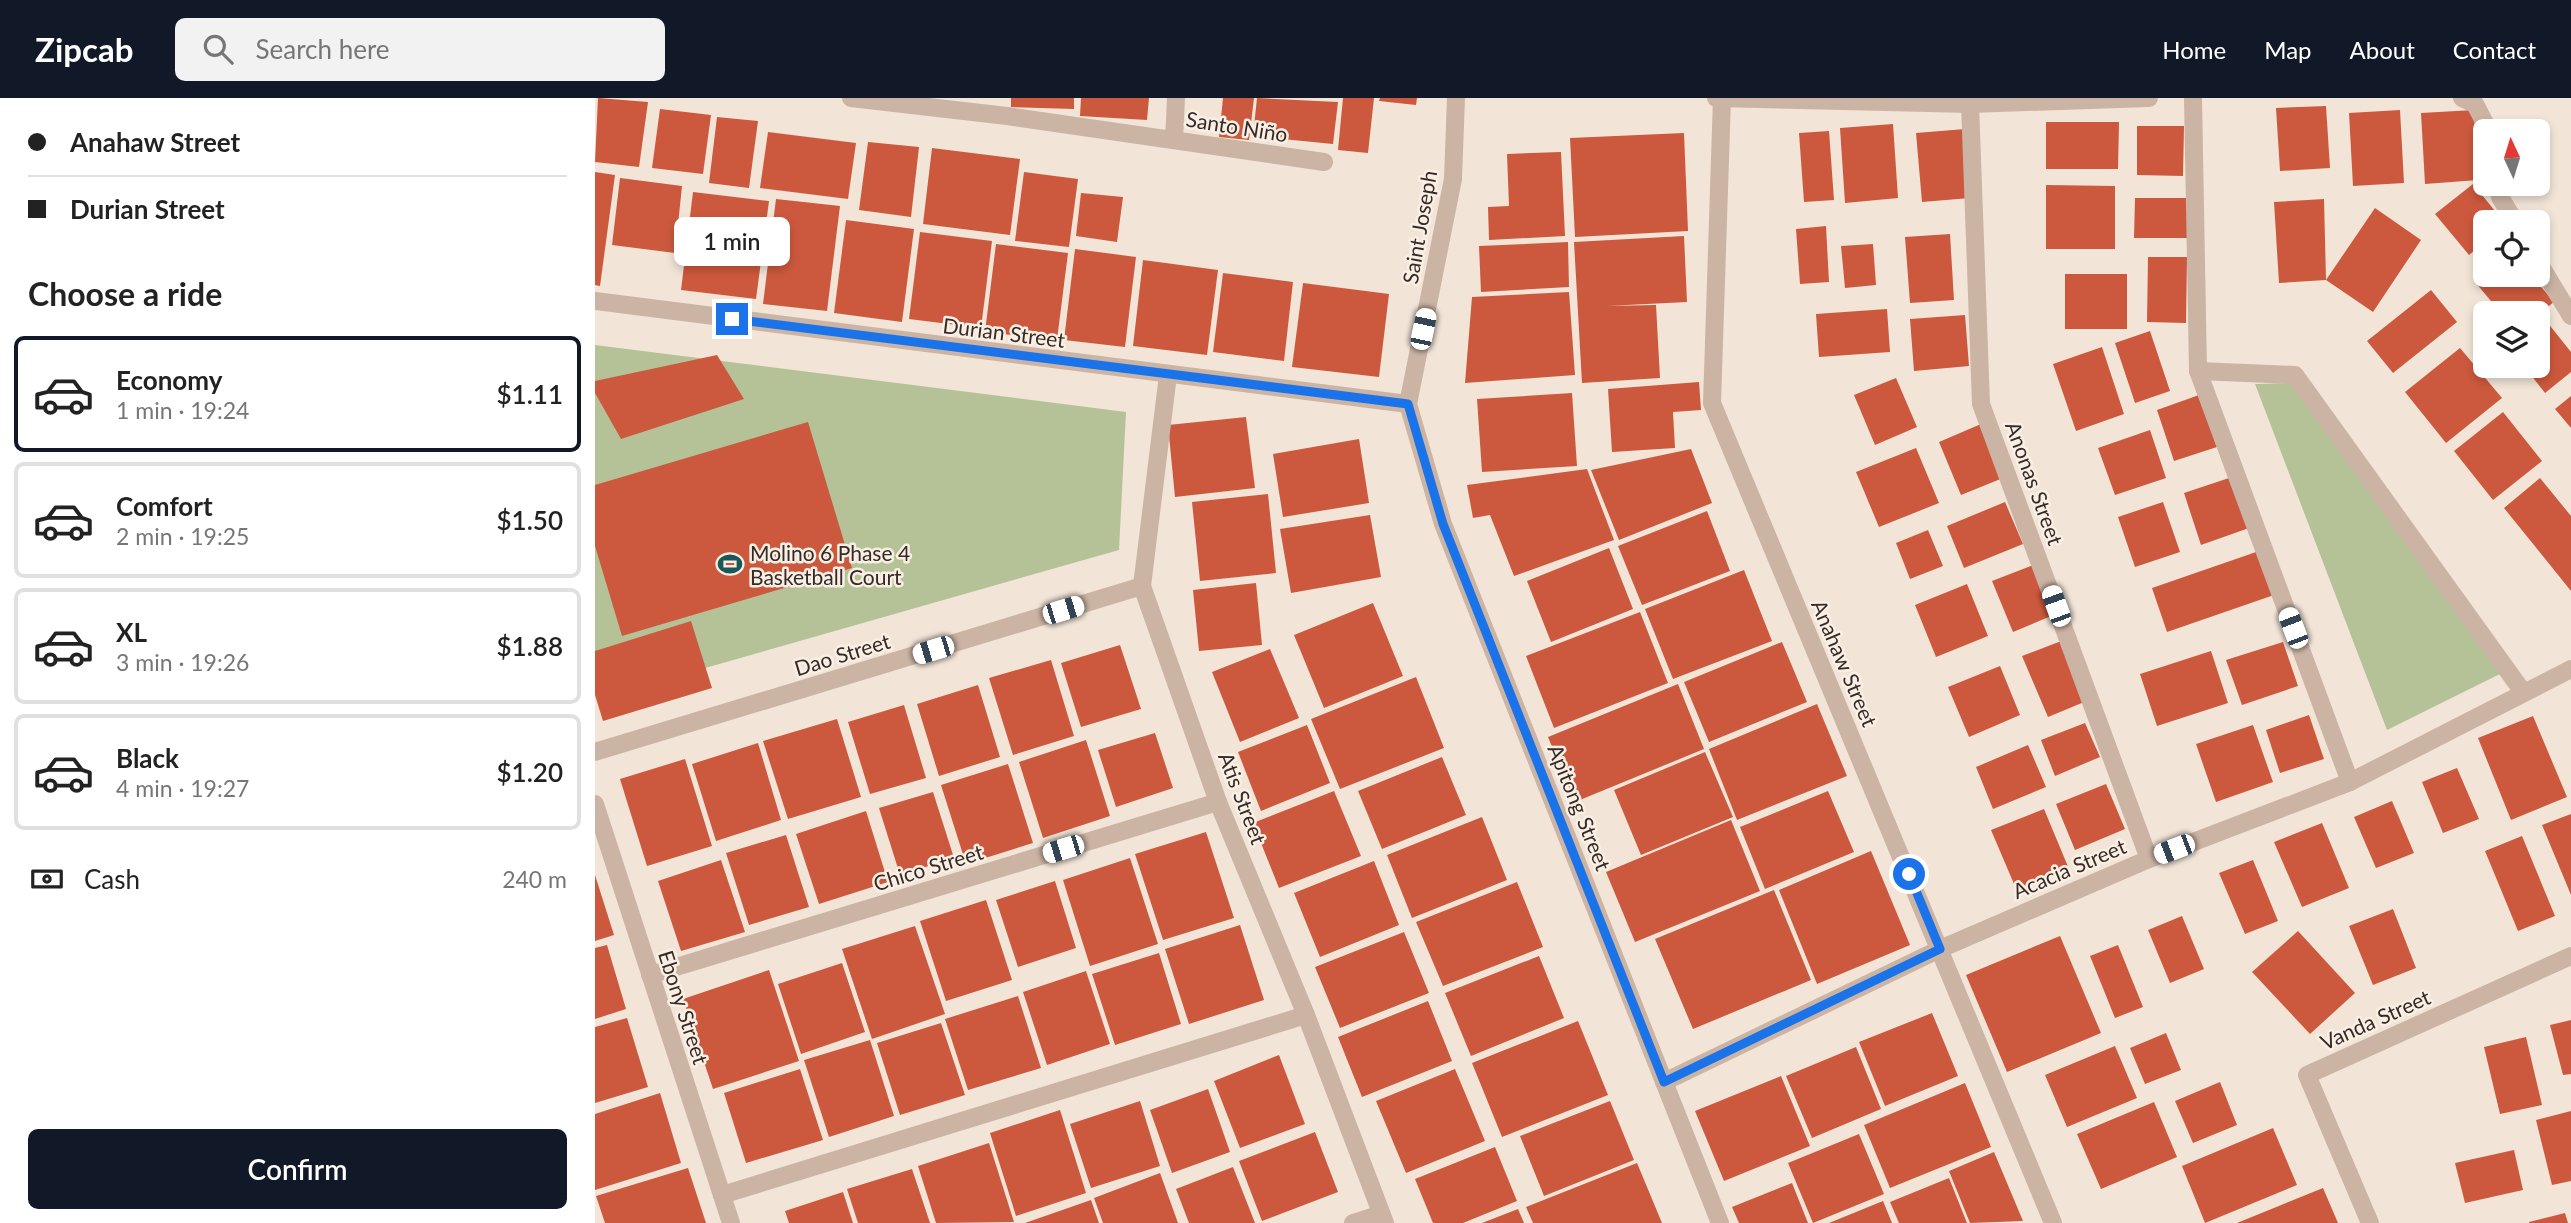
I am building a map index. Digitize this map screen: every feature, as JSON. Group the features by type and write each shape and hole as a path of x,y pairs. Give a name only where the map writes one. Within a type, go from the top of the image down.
{"street":[{"name":"Santo Niño","path":"851,98 1007,107 1174,140 1324,162"},
{"path":"1174,140 1176,98"},
{"name":"Saint Joseph","path":"1408,404 1453,180 1457,98"},
{"path":"1716,98 1971,104 2149,98"},
{"name":"Anahaw Street","path":"1722,98 1712,403 2053,1223"},
{"path":"2193,98 2198,371 2350,782"},
{"path":"2462,98 2475,104 2483,119"},
{"name":"Anonas Street","path":"1971,104 1982,404 2149,859"},
{"path":"2550,281 2571,316"},
{"name":"Durian Street","path":"595,301 1408,404"},
{"path":"2198,371 2295,374 2523,692"},
{"name":"Atis Street","path":"1168,375 1142,586 1218,802 1306,1015 1383,1218"},
{"name":"Apitong Street","path":"1408,404 1443,524 1720,1223"},
{"name":"Dao Street","path":"595,752 1142,586"},
{"name":"Acacia Street","path":"1664,1082 1940,949 2149,859 2350,782 2571,669"},
{"name":"Chico Street","path":"650,975 1218,802"},
{"name":"Ebony Street","path":"595,804 731,1223"},
{"name":"Vanda Street","path":"2370,1223 2307,1075 2571,956"},
{"path":"722,1195 1306,1015"},
{"path":"1353,1223 1383,1218"}],"green space":[{"path":"595,345 1126,412 1119,550 600,698 595,680"},
{"path":"2291,383 2504,672 2387,730 2255,384"}],"building":[{"path":"598,98 648,102 639,167 595,162"},
{"path":"1011,98 1074,98 1074,109 1011,107"},
{"path":"1081,98 1149,98 1147,120 1080,116"},
{"path":"1223,98 1254,98 1249,140 1219,137"},
{"path":"1257,98 1338,102 1333,144 1253,136"},
{"path":"1343,98 1374,98 1368,153 1338,150"},
{"path":"1380,98 1417,98 1416,105 1379,101"},
{"path":"2326,106 2330,168 2280,171 2276,108"},
{"path":"660,109 711,115 703,174 652,168"},
{"path":"2400,110 2404,183 2353,186 2349,113"},
{"path":"2474,110 2473,180 2425,184 2421,113"},
{"path":"717,117 758,121 749,188 709,183"},
{"path":"2046,122 2119,122 2118,169 2046,169"},
{"path":"1893,124 1898,198 1845,203 1840,128"},
{"path":"2137,126 2184,126 2183,176 2137,175"},
{"path":"1965,129 1970,198 1922,202 1916,133"},
{"path":"1829,131 1834,200 1804,202 1799,133"},
{"path":"768,132 856,143 848,199 760,188"},
{"path":"1684,133 1688,231 1575,237 1570,138"},
{"path":"868,142 919,147 911,217 859,210"},
{"path":"932,148 1020,159 1010,235 923,224"},
{"path":"1561,152 1565,236 1489,240 1488,207 1509,206 1507,154"},
{"path":"595,172 615,175 600,286 595,285"},
{"path":"1024,172 1078,179 1069,247 1015,241"},
{"path":"620,178 682,186 675,253 612,245"},
{"path":"2473,184 2473,196 2483,196 2494,210 2473,210 2473,252 2469,255 2435,214"},
{"path":"2046,185 2115,186 2115,249 2046,249"},
{"path":"693,192 769,201 756,299 681,290"},
{"path":"1081,193 1123,197 1117,242 1076,236"},
{"path":"2135,198 2187,198 2187,238 2134,238"},
{"path":"776,199 840,206 827,311 763,304"},
{"path":"2324,199 2326,280 2279,283 2274,202"},
{"path":"2375,208 2421,240 2373,312 2326,280"},
{"path":"846,220 914,229 902,322 834,313"},
{"path":"1826,226 1829,282 1800,284 1796,229"},
{"path":"920,232 992,241 981,328 909,319"},
{"path":"1950,234 1954,300 1910,303 1905,237"},
{"path":"1684,236 1687,302 1607,306 1656,305 1660,378 1582,383 1574,242"},
{"path":"1568,242 1569,287 1481,292 1479,246"},
{"path":"996,244 1068,253 1057,340 985,332"},
{"path":"1873,244 1876,285 1845,288 1841,246"},
{"path":"1075,249 1136,257 1125,347 1064,340"},
{"path":"2148,257 2187,257 2186,323 2147,322"},
{"path":"1143,260 1218,270 1207,355 1133,346"},
{"path":"1223,273 1293,282 1284,361 1213,352"},
{"path":"2065,274 2127,274 2127,329 2065,329"},
{"path":"1303,283 1389,294 1379,377 1292,367"},
{"path":"2479,287 2541,287 2554,302 2550,305 2550,301 2491,301"},
{"path":"2431,290 2457,322 2393,373 2367,341"},
{"path":"1569,292 1575,375 1465,383 1472,297"},
{"path":"1887,309 1890,352 1819,357 1816,314"},
{"path":"1965,315 1969,366 1914,371 1910,319"},
{"path":"2550,326 2571,352 2571,372 2545,393 2533,378 2550,378"},
{"path":"2150,331 2170,391 2135,403 2115,343"},
{"path":"2102,347 2124,414 2076,431 2053,364"},
{"path":"2460,348 2473,363 2473,378 2485,378 2502,398 2446,443 2405,392"},
{"path":"717,355 744,399 621,439 595,393 595,381"},
{"path":"1896,378 1917,427 1875,445 1854,395"},
{"path":"1699,382 1701,410 1673,412 1675,448 1612,452 1608,389"},
{"path":"1572,393 1577,466 1482,472 1477,399"},
{"path":"2199,395 2217,447 2174,461 2157,410"},
{"path":"2571,396 2571,428 2555,409"},
{"path":"2503,412 2542,461 2493,500 2454,451"},
{"path":"1246,417 1255,488 1175,497 1168,425"},
{"name":"Molino 6 Phase 4 Basketball Court","path":"808,422 852,568 622,636 595,546 595,485"},
{"path":"1981,424 2003,478 1961,495 1939,442"},
{"path":"2150,430 2166,478 2115,495 2098,448"},
{"path":"1359,439 1369,503 1283,517 1273,454"},
{"path":"1916,448 1939,503 1879,527 1856,472"},
{"path":"1691,449 1712,503 1619,540 1591,470"},
{"path":"1587,469 1614,540 1514,576 1490,515 1473,518 1467,485"},
{"path":"2232,477 2249,528 2201,545 2184,493"},
{"path":"2540,478 2571,516 2571,591 2504,508"},
{"path":"1268,494 1276,573 1200,581 1192,502"},
{"path":"2005,502 2023,544 1964,568 1947,526"},
{"path":"2163,502 2180,552 2135,567 2118,517"},
{"path":"1707,511 1730,571 1642,605 1618,546"},
{"path":"1370,515 1381,577 1291,593 1280,529"},
{"path":"1928,530 1943,566 1910,579 1896,543"},
{"path":"1609,548 1633,609 1551,642 1527,581"},
{"path":"2259,551 2274,595 2167,632 2152,588"},
{"path":"2036,564 2056,614 2013,632 1992,581"},
{"path":"1744,570 1772,641 1673,679 1645,609"},
{"path":"1256,583 1262,645 1199,651 1193,590"},
{"path":"1967,584 1988,636 1936,657 1915,605"},
{"path":"1373,603 1403,676 1324,708 1294,635"},
{"path":"1640,612 1668,683 1554,728 1526,656"},
{"path":"691,621 712,688 603,721 595,695 595,651"},
{"path":"2064,640 2089,700 2048,717 2022,656"},
{"path":"1782,642 1807,702 1709,742 1684,682"},
{"path":"2283,642 2298,686 2242,705 2226,660"},
{"path":"1120,645 1141,709 1081,727 1061,663"},
{"path":"1270,649 1299,718 1240,742 1212,672"},
{"path":"2211,651 2228,703 2157,726 2140,674"},
{"path":"1051,660 1074,736 1013,755 989,678"},
{"path":"2000,666 2020,715 1969,737 1948,687"},
{"path":"1416,677 1444,748 1340,789 1311,719"},
{"path":"1678,684 1704,749 1575,802 1548,737"},
{"path":"978,685 1000,757 939,776 917,704"},
{"path":"1817,704 1847,776 1737,820 1709,749"},
{"path":"904,705 926,778 870,794 848,722"},
{"path":"2309,715 2324,759 2280,773 2266,730"},
{"path":"2533,716 2567,797 2511,820 2478,738"},
{"path":"837,719 861,797 788,819 763,741"},
{"path":"2085,723 2100,757 2055,776 2041,740"},
{"path":"1307,725 1330,783 1261,811 1238,752"},
{"path":"2253,725 2273,782 2216,802 2196,744"},
{"path":"1155,733 1173,788 1116,807 1098,750"},
{"path":"1086,740 1110,816 1043,838 1019,762"},
{"path":"758,743 781,820 716,841 692,764"},
{"path":"2028,745 2046,787 1993,809 1976,767"},
{"path":"1705,752 1733,817 1641,855 1614,790"},
{"path":"1442,757 1466,815 1382,849 1358,791"},
{"path":"685,759 712,846 647,866 620,779"},
{"path":"1008,764 1033,843 966,864 941,785"},
{"path":"2457,768 2479,819 2443,833 2422,782"},
{"path":"2106,784 2125,829 2075,850 2056,804"},
{"path":"1334,791 1361,856 1279,888 1253,823"},
{"path":"1828,791 1854,852 1765,889 1740,827"},
{"path":"933,792 954,858 900,875 879,808"},
{"path":"2392,801 2414,853 2376,868 2354,817"},
{"path":"2044,809 2069,869 2017,891 1991,830"},
{"path":"866,811 888,882 819,904 796,834"},
{"path":"2571,814 2571,895 2542,825"},
{"path":"1482,817 1507,880 1412,918 1387,855"},
{"path":"1731,820 1760,891 1635,942 1606,872"},
{"path":"2322,823 2349,888 2302,907 2274,842"},
{"path":"1206,832 1234,918 1163,940 1135,854"},
{"path":"786,835 809,907 749,925 726,853"},
{"path":"2522,836 2555,916 2518,931 2485,851"},
{"path":"1871,851 1910,945 1817,984 1779,890"},
{"path":"1130,858 1158,944 1090,966 1063,880"},
{"path":"721,860 745,932 681,951 658,881"},
{"path":"2253,860 2278,921 2245,934 2219,873"},
{"path":"1374,861 1399,925 1320,957 1294,893"},
{"path":"595,875 614,935 595,941"},
{"path":"1055,881 1076,948 1018,967 996,900"},
{"path":"1517,882 1543,947 1443,986 1416,922"},
{"path":"1774,890 1811,980 1693,1029 1655,939"},
{"path":"986,900 1012,980 946,1001 920,921"},
{"path":"2393,909 2416,968 2373,985 2349,926"},
{"path":"2182,916 2204,969 2170,983 2148,930"},
{"path":"1240,925 1264,1000 1189,1024 1165,949"},
{"path":"915,926 945,1014 872,1039 842,949"},
{"path":"2298,931 2355,993 2310,1034 2252,972"},
{"path":"1404,932 1429,993 1340,1028 1315,967"},
{"path":"2060,936 2101,1033 2007,1072 1966,975"},
{"path":"607,945 626,1009 595,1019 595,948"},
{"path":"2118,945 2143,1007 2115,1018 2090,956"},
{"path":"1159,953 1181,1024 1115,1045 1092,974"},
{"path":"1539,956 1564,1018 1471,1056 1445,993"},
{"path":"842,963 865,1032 801,1054 778,984"},
{"path":"769,970 799,1061 713,1089 683,999"},
{"path":"1086,971 1110,1044 1047,1065 1023,992"},
{"path":"1018,996 1041,1068 968,1090 945,1019"},
{"path":"1428,1001 1452,1061 1362,1097 1338,1037"},
{"path":"1932,1013 1958,1076 1885,1106 1859,1042"},
{"path":"627,1018 648,1087 595,1103 595,1027"},
{"path":"2571,1020 2571,1074 2563,1075 2550,1025"},
{"path":"1578,1021 1608,1095 1502,1137 1472,1063"},
{"path":"941,1023 965,1095 900,1115 877,1043"},
{"path":"2166,1033 2181,1070 2145,1084 2130,1048"},
{"path":"2526,1037 2542,1105 2500,1114 2484,1047"},
{"path":"870,1040 894,1116 829,1137 804,1060"},
{"path":"2115,1046 2137,1098 2067,1127 2045,1075"},
{"path":"1856,1047 1881,1109 1812,1138 1786,1076"},
{"path":"1279,1055 1305,1124 1240,1148 1214,1081"},
{"path":"800,1069 823,1140 746,1163 724,1093"},
{"path":"1455,1069 1485,1141 1406,1173 1376,1101"},
{"path":"1781,1076 1810,1146 1724,1181 1695,1111"},
{"path":"2220,1082 2237,1125 2193,1143 2175,1101"},
{"path":"1965,1083 1991,1147 1890,1188 1864,1125"},
{"path":"1208,1089 1230,1152 1172,1173 1150,1110"},
{"path":"660,1093 681,1163 595,1190 595,1114"},
{"path":"1140,1101 1160,1166 1091,1188 1070,1124"},
{"path":"1610,1101 1634,1160 1544,1196 1520,1136"},
{"path":"2154,1102 2177,1157 2101,1189 2077,1134"},
{"path":"1060,1110 1086,1193 1016,1216 990,1133"},
{"path":"2571,1111 2571,1181 2552,1185 2536,1120"},
{"path":"2273,1128 2297,1185 2205,1223 2182,1166"},
{"path":"1315,1132 1338,1192 1262,1221 1239,1161"},
{"path":"1859,1134 1884,1194 1813,1223 1788,1163"},
{"path":"989,1143 1014,1222 936,1223 918,1166"},
{"path":"1495,1147 1517,1201 1463,1223 1433,1223 1415,1179"},
{"path":"2514,1150 2523,1190 2465,1203 2455,1163"},
{"path":"1994,1152 2023,1221 1970,1223 1949,1171"},
{"path":"1637,1163 1662,1223 1533,1223 1526,1207"},
{"path":"1233,1167 1255,1223 1189,1223 1176,1189"},
{"path":"688,1168 706,1223 605,1223 596,1196"},
{"path":"912,1169 930,1223 858,1223 847,1189"},
{"path":"1160,1173 1178,1223 1103,1223 1094,1198"},
{"path":"1949,1178 1967,1223 1899,1223 1890,1202"},
{"path":"1792,1183 1808,1223 1739,1223 1732,1207"},
{"path":"2323,1188 2338,1223 2237,1223"},
{"path":"843,1192 853,1223 789,1223 785,1211"},
{"path":"1091,1200 1099,1223 1025,1223"},
{"path":"1883,1201 1892,1223 1829,1223"},
{"path":"1518,1209 1524,1223 1482,1223"},
{"path":"2565,1213 2568,1223 2529,1223 2529,1222"}],"place":[{"name":"Molino 6 Phase 4 Basketball Court","path":"730,564"}],"route":[{"path":"732,319 1408,404 1443,524 1664,1082 1940,949 1909,874"}]}
